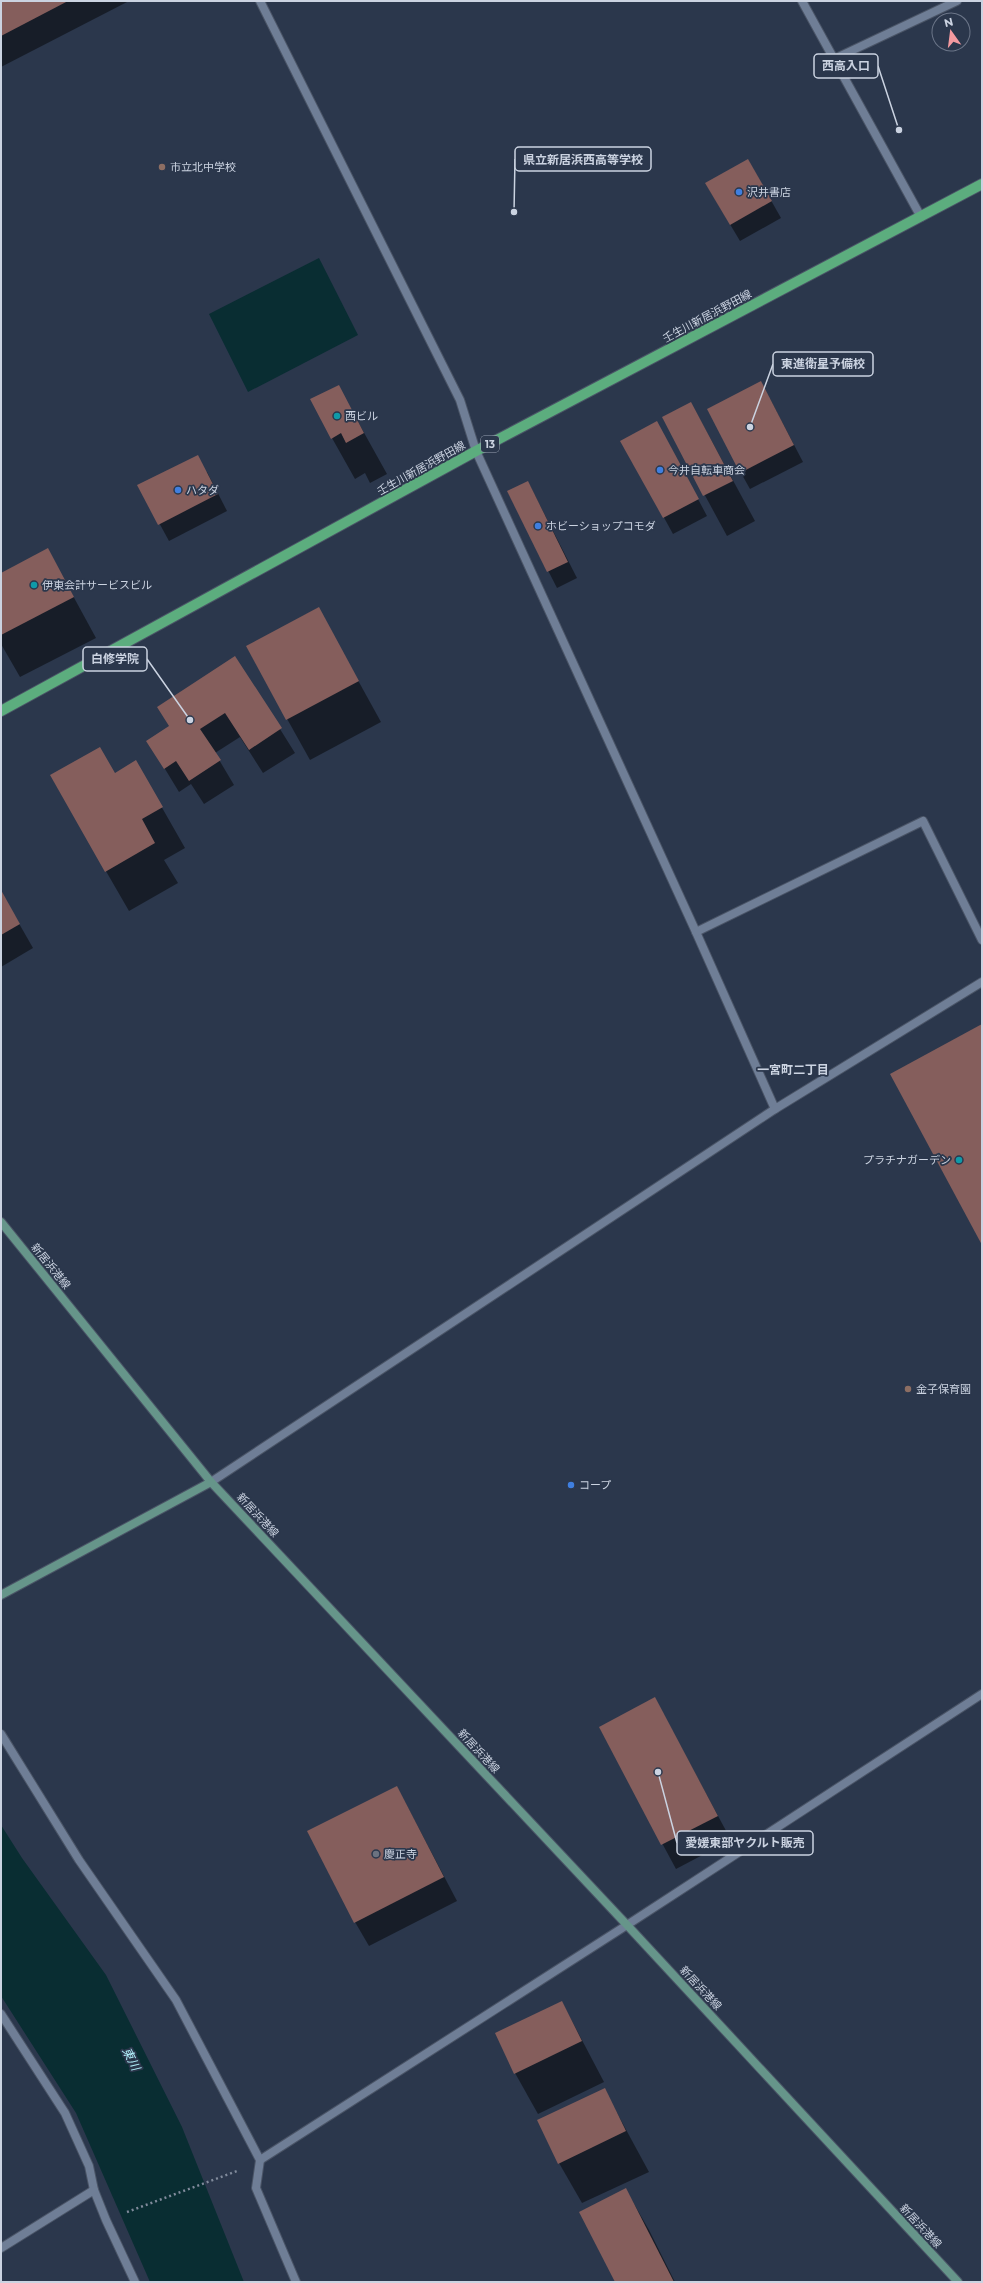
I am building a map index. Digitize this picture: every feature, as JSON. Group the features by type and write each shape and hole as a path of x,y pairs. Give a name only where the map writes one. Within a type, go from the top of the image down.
{"main road":[{"name":"壬生川新居浜野田線","path":"1,711 476,451 921,218 982,184"},
{"name":"新居浜港線","path":"1,1222 211,1482 627,1925 958,2282"},
{"path":"1,1595 211,1482"}],"street":[{"path":"260,1 460,400 476,451 776,1109"},
{"path":"802,1 921,218"},
{"path":"834,59 957,1"},
{"path":"696,932 923,821 982,940"},
{"path":"211,1482 776,1109 982,982"},
{"path":"260,2160 627,1925 982,1694"},
{"path":"1,1734 79,1860 176,2000 260,2160 256,2188 296,2282"},
{"path":"1,2014 65,2113 89,2166 94,2190 135,2282"},
{"path":"1,2248 94,2190"}],"path":[{"path":"122,2214 243,2169"}],"water":[{"path":"319,258 358,335 248,392 209,314"},
{"name":"東川","path":"1,1825 22,1858 106,1975 182,2127 244,2282 150,2282 76,2113 1,1996"}],"building":[{"path":"1,1 68,1 1,36"},
{"name":"沢井書店","path":"748,159 772,201 730,225 705,183"},
{"path":"761,381 794,445 740,473 707,409"},
{"name":"西ビル","path":"339,385 364,433 346,443 341,433 331,439 310,399"},
{"path":"691,402 733,481 703,496 662,417"},
{"name":"今井自転車商会","path":"657,421 699,499 663,518 620,441"},
{"name":"ハタダ","path":"198,455 218,494 158,525 137,485"},
{"name":"ホビーショップコモダ","path":"528,481 568,562 547,572 507,491"},
{"name":"伊東会計サービスビル","path":"48,548 74,597 1,635 1,573"},
{"path":"319,607 359,681 286,720 246,646"},
{"path":"235,656 282,728 249,750 225,713 200,729 221,760 189,781 176,761 164,769 146,741 169,726 157,707"},
{"path":"100,747 115,773 136,760 163,807 142,819 155,843 105,872 50,775"},
{"path":"1,890 20,924 1,935"},
{"name":"プラチナガーデン","path":"982,1024 982,1245 890,1074"},
{"path":"655,1697 718,1816 661,1845 599,1727"},
{"name":"慶正寺","path":"397,1786 444,1877 354,1923 307,1831"},
{"path":"562,2001 582,2041 514,2074 495,2033"},
{"path":"605,2088 626,2131 558,2164 537,2120"},
{"path":"626,2188 674,2282 615,2282 579,2212"}],"place":[{"name":"西高入口","path":"899,130"},
{"name":"市立北中学校","path":"162,167"},
{"name":"沢井書店","path":"739,192"},
{"name":"県立新居浜西高等学校","path":"514,212"},
{"name":"西ビル","path":"337,416"},
{"name":"東進衛星予備校","path":"750,427"},
{"name":"今井自転車商会","path":"660,470"},
{"name":"ハタダ","path":"178,490"},
{"name":"ホビーショップコモダ","path":"538,526"},
{"name":"伊東会計サービスビル","path":"34,585"},
{"name":"白修学院","path":"190,720"},
{"name":"プラチナガーデン","path":"959,1160"},
{"name":"金子保育園","path":"908,1389"},
{"name":"コープ","path":"571,1485"},
{"name":"愛媛東部ヤクルト販売","path":"658,1772"},
{"name":"慶正寺","path":"376,1854"}],"district":[{"name":"一宮町二丁目","path":"793,1070"}]}
